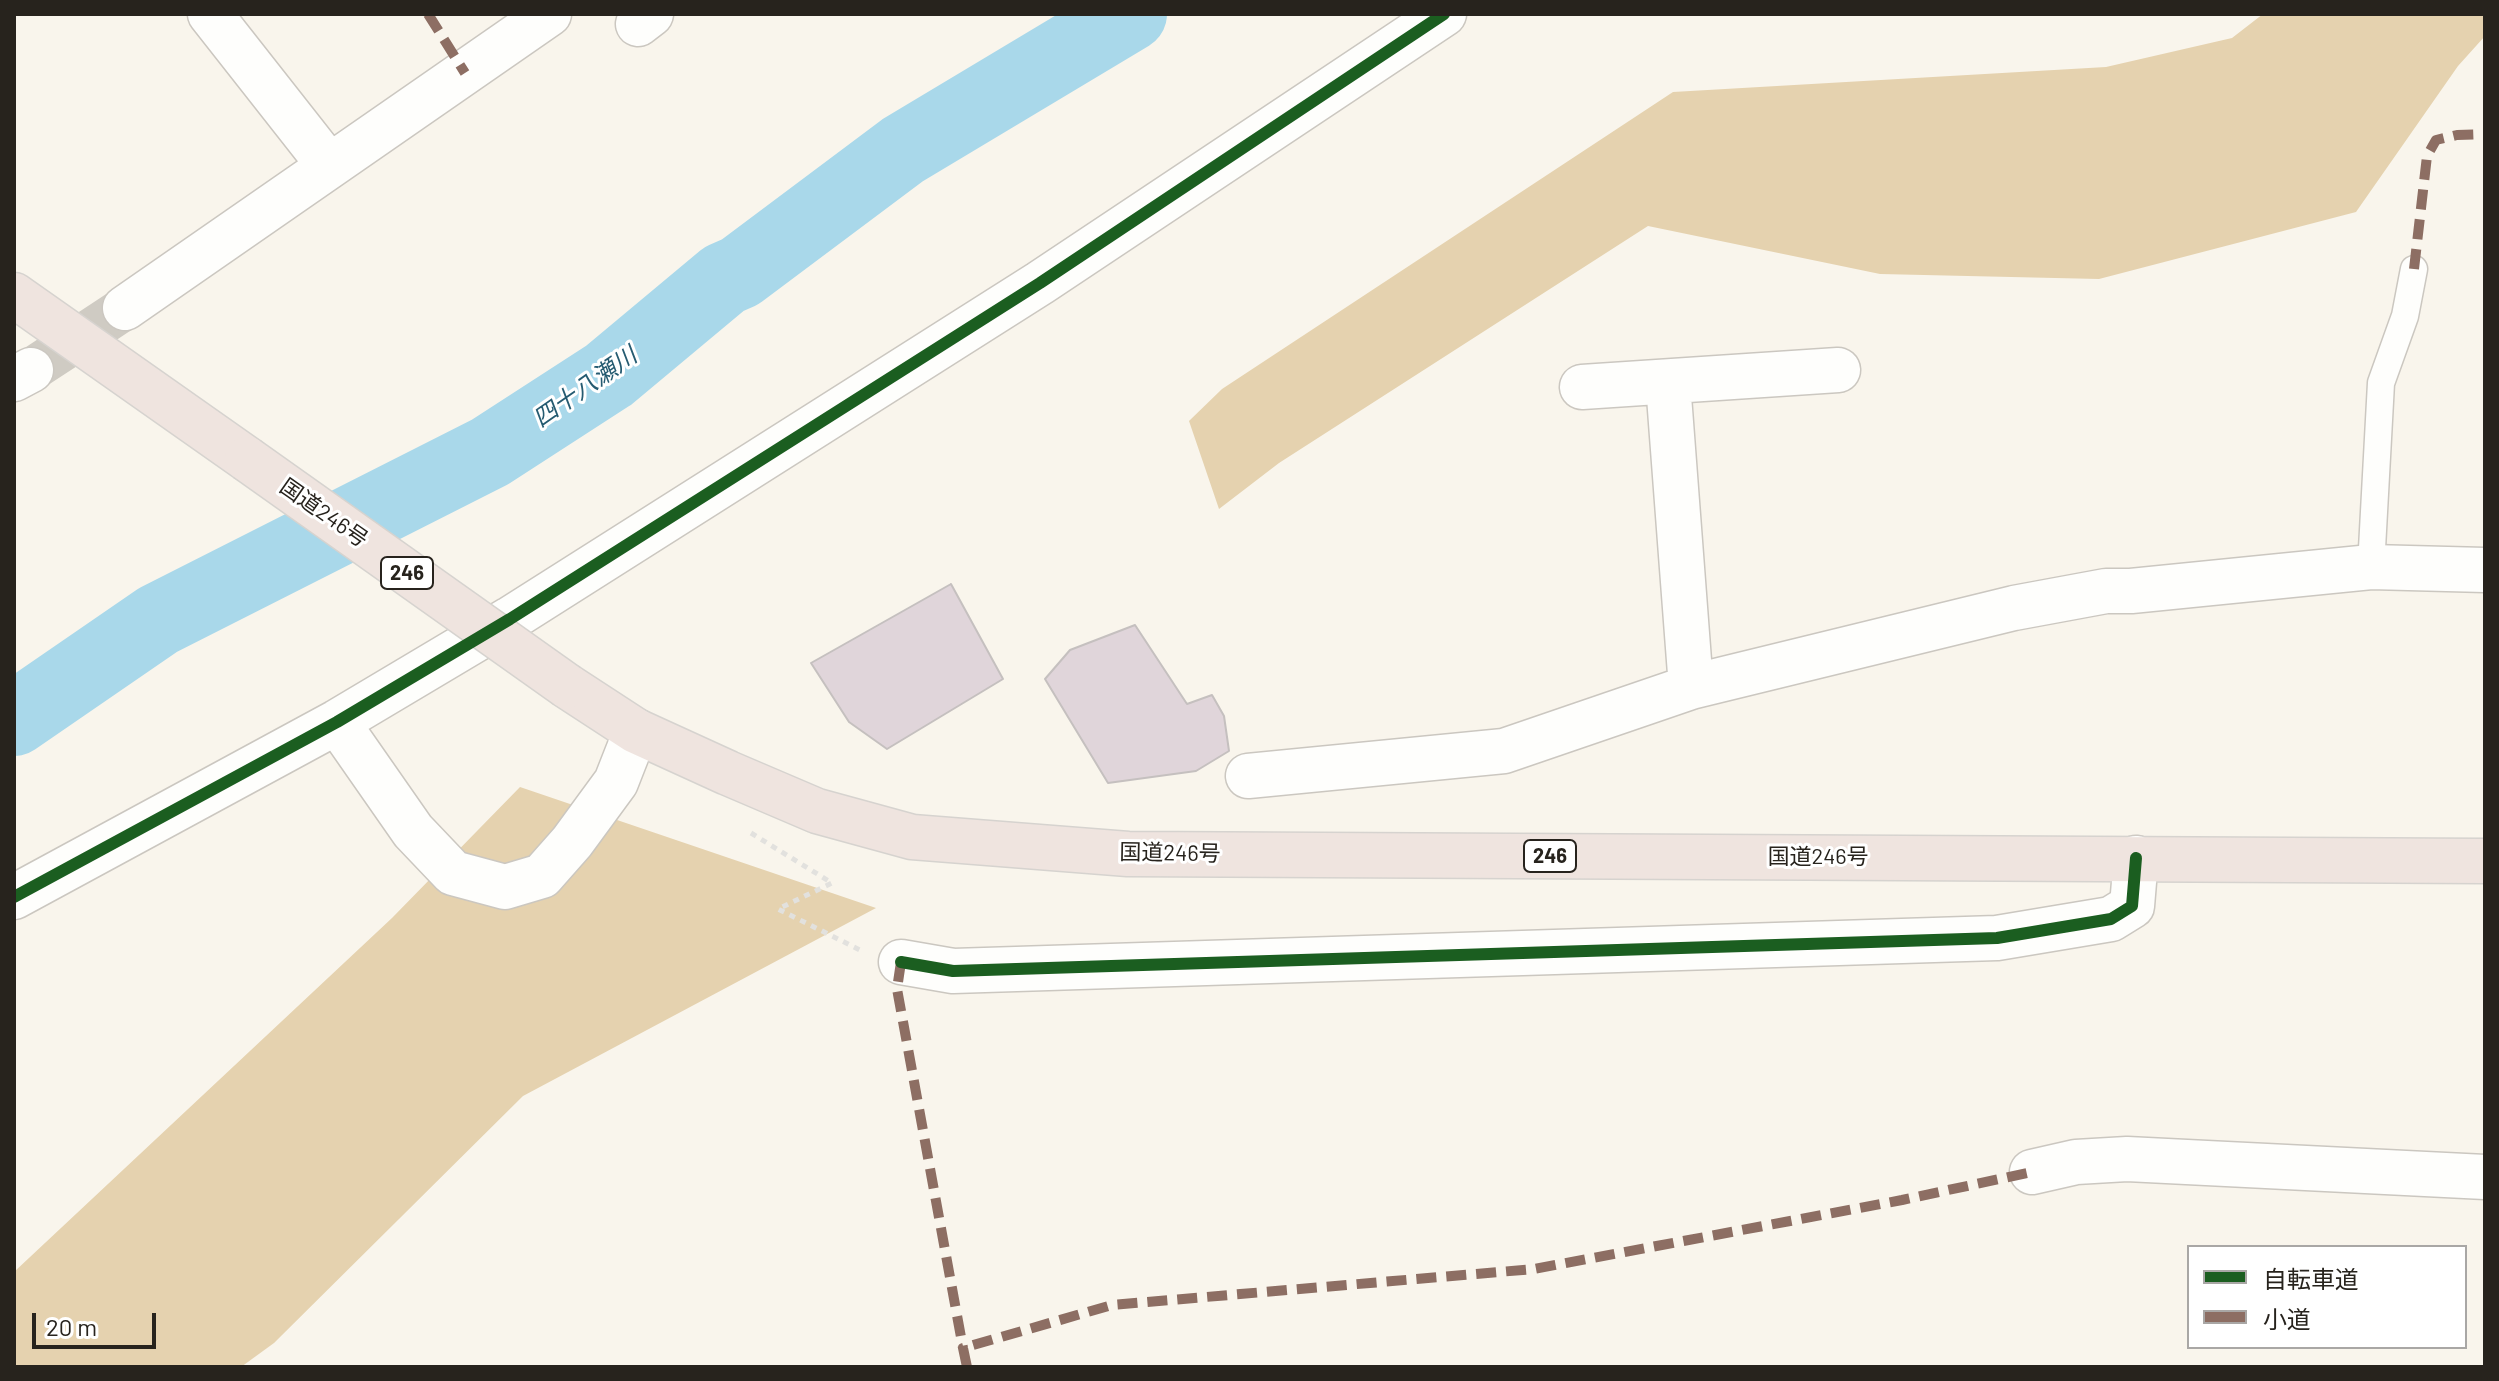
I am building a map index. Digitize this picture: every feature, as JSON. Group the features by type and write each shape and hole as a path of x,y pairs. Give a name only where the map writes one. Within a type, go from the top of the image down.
{"highway":[{"name":"国道246号","path":"14,295 567,686 636,731 817,811 912,837 1128,854 2485,861"}],"street":[{"path":"210,14 328,164"},
{"path":"125,308 328,164 549,14"},
{"path":"14,897 337,722 510,619 1040,283 1444,14"},
{"path":"1582,387 1838,370"},
{"path":"1668,383 1691,687"},
{"path":"1248,776 1504,751 1691,687 2014,608 2106,591 2371,567 2485,570"},
{"path":"337,722 413,831 453,873 505,887 542,876 572,842 616,782 636,731"},
{"path":"887,959 953,971 1997,938 2111,919 2132,906 2136,858"},
{"path":"2032,1172 2076,1162 2127,1159 2485,1177"}],"lane":[{"path":"2371,567 2381,383 2405,316 2414,269"}],"path":[{"path":"744,829 832,883 778,909 887,959"}],"shaded area":[{"path":"2263,14 2485,14 2485,36 2458,66 2356,212 2099,279 1880,274 1648,226 1279,463 1219,509 1189,421 1222,389 1673,92 2106,67 2232,38"},
{"path":"520,787 876,908 523,1096 274,1343 241,1367 14,1367 14,1272 392,918"}],"building":[{"path":"951,584 1003,679 887,749 849,722 811,663"},
{"path":"1135,625 1187,704 1212,695 1224,716 1229,751 1196,771 1108,783 1045,679 1070,650"}],"waterway":[{"name":"四十八瀬川","path":"14,719 158,620 490,452 609,375 724,279 740,272 903,150 1130,14"}],"tunnel":[{"path":"31,370 125,308"}],"marked path":[{"path":"428,14 465,73"},
{"path":"2414,269 2427,156 2436,140 2457,135 2485,134"},
{"path":"901,962 897,989 963,1348"},
{"path":"967,1367 963,1348 1112,1305 1534,1269 1902,1200 2032,1172"}],"cycle path":[{"path":"14,897 337,722 510,619 1040,283 1444,14"},
{"path":"901,962 953,971 1997,938 2111,919 2132,906 2136,858"}]}
